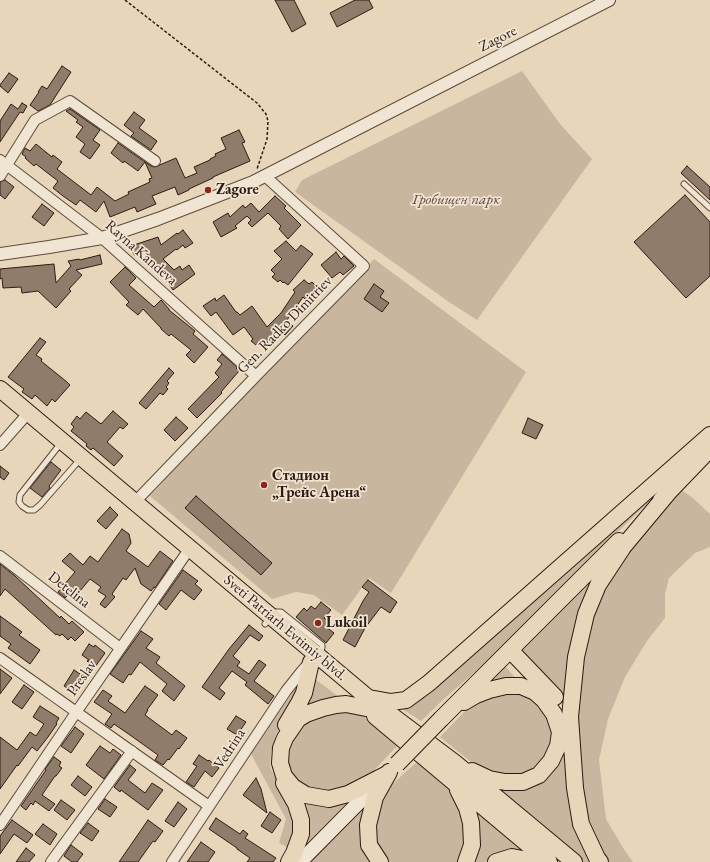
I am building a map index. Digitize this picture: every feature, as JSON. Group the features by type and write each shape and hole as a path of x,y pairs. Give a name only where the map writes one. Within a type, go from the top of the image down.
{"main road":[{"name":"Sveti Patriarh Evtimiy blvd.","path":"0,389 135,502 187,552"},
{"name":"Sveti Patriarh Evtimiy blvd.","path":"0,400 76,464 187,552 268,620 366,703 430,762 549,862"},
{"path":"392,769 348,794 329,799 306,795 293,787 284,776 280,763 281,748 285,738 298,719 306,714 336,705 406,700 429,683 710,435"},
{"path":"300,862 710,450"},
{"path":"600,862 596,858 581,824 575,788 570,718 576,657 586,614 598,585 623,547 668,493"},
{"path":"510,650 557,699 570,718"},
{"path":"289,862 294,853 300,834 301,820 296,804 281,776 276,763 276,752 282,732 300,703 314,659"},
{"path":"445,715 476,695 488,690 506,686 522,686 535,692 544,700 554,714 560,732 558,746 551,761 539,775 523,782 505,782 489,779 455,763"},
{"name":"Sveti Patriarh Evtimiy blvd.","path":"366,703 455,763 574,862"},
{"path":"430,762 458,791 467,808 471,823 472,845 466,862"},
{"path":"380,862 370,844 368,825 375,797 392,769"},
{"path":"496,862 512,857 532,862"}],"street":[{"name":"Zagore","path":"0,254 102,238 158,219 253,182 609,0"},
{"path":"0,176 4,163 35,120 70,101 155,161"},
{"name":"Rayna Kandeva","path":"4,163 102,238 256,376"},
{"name":"Gen. Radko Dimitriev","path":"135,502 364,266 265,176"},
{"path":"0,446 23,419"},
{"name":"Preslav","path":"0,825 187,552"},
{"name":"Detelina","path":"0,556 120,648"},
{"path":"0,659 77,711 209,806"},
{"name":"Vedrina","path":"172,862 286,691 301,672 314,659"},
{"path":"51,862 132,751"}],"lane":[{"path":"684,184 710,208"},
{"path":"57,448 20,495 19,502 22,506 28,510 34,510 76,464"}],"path":[{"path":"125,0 257,103 266,114 268,121 266,139 253,182"}],"green space":[{"name":"Гробищен парк","path":"522,71 560,124 592,159 477,320 449,302 295,192 302,180"},
{"path":"374,259 526,372 391,593 369,578 342,615 314,595 296,592 272,599 150,496 246,392"},
{"path":"703,449 549,599 498,652 421,721 399,707"},
{"path":"682,490 710,514 710,547 695,553 669,578 665,594 665,618 647,641 625,677 608,719 599,760 606,819 633,862 607,862 587,825 577,738 579,687 586,635 597,597 646,528"},
{"path":"604,565 567,704 558,692 522,655 522,649"},
{"path":"505,666 520,683 480,690"},
{"path":"310,675 344,701 306,709"},
{"path":"301,680 286,717 276,734 271,753 270,767 296,822 291,849 279,843 286,819 251,754"},
{"path":"507,690 533,695 550,716 553,745 536,771 522,778 481,770 440,737 466,710 477,702"},
{"path":"555,702 594,862 581,862 487,784 549,769"},
{"path":"355,709 398,745 367,778 336,794 305,790 287,772 285,749 309,717"},
{"path":"419,760 455,793 468,824 461,862 384,862 373,843 377,809 390,786"},
{"path":"295,795 356,795 294,859"},
{"path":"467,800 544,862 504,854 484,862 471,862"},
{"path":"368,804 375,862 310,862"}],"building":[{"path":"275,0 294,0 306,24 292,32"},
{"path":"355,0 369,0 373,8 337,27 330,13"},
{"path":"62,66 71,72 50,105 38,111 30,105 42,86 47,89"},
{"path":"9,73 18,79 8,93 0,85"},
{"path":"22,103 27,106 23,113 20,112 0,142 0,121 11,104 18,109"},
{"path":"70,109 100,130 93,140 100,145 90,159 80,152 85,144 76,137 83,127 76,122 78,120 66,111"},
{"path":"134,112 145,120 139,128 157,141 151,150 131,136 134,133 124,125"},
{"path":"239,130 245,142 242,143 250,161 213,177 178,195 175,187 152,196 156,204 137,212 135,207 110,217 104,201 96,212 80,200 76,205 63,196 53,188 58,181 36,164 34,166 22,154 25,148 30,151 36,144 52,157 53,155 62,162 57,169 91,195 97,187 115,201 129,194 128,192 150,182 149,179 152,178 145,162 155,167 176,158 185,178 197,173 194,167 210,160 216,156 215,154 226,149 221,138"},
{"path":"118,143 145,162 138,171 124,161 123,163 111,153"},
{"path":"687,166 710,187 710,200 681,173"},
{"path":"5,180 14,187 5,199 0,195 0,182"},
{"path":"685,195 710,222 710,276 686,298 634,242"},
{"path":"275,196 286,206 284,208 301,225 288,239 279,229 281,226 268,213 252,227 248,223 251,220 247,216 235,226 237,228 221,237 213,222 228,213 230,217 243,205 245,208 251,203 259,212"},
{"path":"42,204 54,213 44,226 32,217"},
{"path":"183,230 193,243 185,248 183,245 163,259 174,270 180,266 182,270 189,265 195,274 173,290 166,280 168,278 156,265 154,266 146,251 134,255 131,246 158,237 161,245"},
{"path":"286,241 296,251 301,245 313,254 288,285 280,280 278,282 272,277 275,274 271,270 282,259 274,251"},
{"path":"336,252 341,259 344,256 354,266 343,275 340,272 332,278 321,265"},
{"path":"100,255 102,264 76,270 82,275 69,289 71,291 56,308 38,291 22,293 21,287 3,288 2,278 0,279 0,269 54,264 56,283 71,266 68,261 80,260"},
{"path":"125,267 136,278 129,285 154,307 161,300 169,310 195,331 193,334 208,347 194,363 186,355 191,350 171,334 169,336 143,309 138,315 126,305 129,302 110,282"},
{"path":"304,280 309,284 312,282 321,291 308,302 303,297 287,320 293,326 285,335 279,329 266,344 264,342 262,345 258,342 256,345 251,341 253,339 244,327 233,335 216,312 211,316 203,306 215,298 216,301 224,295 236,312 240,315 252,306 267,327 281,313 295,292 293,290"},
{"path":"374,284 384,291 380,297 389,303 382,312 364,299"},
{"path":"40,338 46,342 36,355 70,385 55,402 52,399 47,406 35,395 32,399 22,392 24,389 8,377"},
{"path":"222,354 237,367 236,368 239,371 221,392 222,393 197,418 188,409 219,377 215,373 222,364 217,360"},
{"path":"169,368 174,373 167,381 169,383 166,387 168,389 163,395 160,393 146,409 139,403"},
{"path":"113,411 128,424 123,429 120,427 107,442 123,456 114,466 93,448 91,450 86,446 87,444 71,431 74,427 71,424 77,416 80,419 86,412 101,424"},
{"path":"176,417 188,428 175,441 164,430"},
{"path":"528,418 543,425 536,439 522,433"},
{"path":"51,462 61,470 49,486 50,488 42,497 30,488"},
{"path":"0,466 9,473 4,480 0,477"},
{"path":"196,496 272,563 261,575 185,508"},
{"path":"110,507 118,515 106,529 97,521"},
{"path":"122,529 129,534 131,543 126,551 148,567 160,551 173,561 155,588 154,587 151,591 141,584 135,568 126,580 123,578 112,594 115,597 105,608 100,604 106,596 98,591 101,587 90,579 74,598 69,594 65,598 58,592 75,572 62,561 70,553 83,565 90,556 98,562"},
{"path":"0,564 60,618 61,616 69,624 72,621 84,632 75,641 71,637 68,640 62,634 60,636 57,634 56,635 5,589 0,596"},
{"path":"183,570 198,581 195,584 202,590 194,600 181,590 166,610 159,604"},
{"path":"368,580 397,602 390,613 381,607 365,628 355,647 343,640 369,592 362,587"},
{"path":"321,602 331,610 324,618 329,622 325,626 334,633 326,643 296,617 304,608 307,611 311,606 315,609"},
{"path":"0,616 22,632 19,635 40,650 30,664 8,648 11,644 0,636"},
{"path":"249,625 263,636 259,641 250,635 233,656 240,662 237,666 249,674 259,660 266,665 254,681 274,696 268,704 245,685 247,682 232,671 219,688 225,693 220,700 202,687 229,649"},
{"path":"141,631 153,639 146,648 160,657 156,663 185,686 174,701 162,691 167,684 140,662 123,683 110,674"},
{"path":"89,644 94,647 95,645 105,653 95,667 82,655"},
{"path":"0,669 12,678 0,694"},
{"path":"74,670 86,678 75,693 64,686"},
{"path":"24,685 34,692 22,709 12,702"},
{"path":"145,686 158,695 145,715 172,735 176,730 187,738 179,749 178,748 163,765 155,760 158,755 130,735 114,724 111,728 105,724 112,714 94,702 103,690 112,696 108,701 125,713"},
{"path":"40,706 59,718 56,723 57,724 37,751 32,747 0,789 0,737 17,750 30,732 36,736 44,724 33,717"},
{"path":"236,716 246,722 237,735 227,729"},
{"path":"75,727 84,734 71,753 61,746"},
{"path":"100,746 110,753 113,749 121,755 104,779 86,765"},
{"path":"199,755 208,761 209,760 219,768 212,777 205,771 194,787 186,782 197,766 193,764"},
{"path":"54,757 61,762 59,766 62,768 42,795 55,804 49,811 35,801 33,805 31,803 26,810 21,806"},
{"path":"130,765 136,770 128,780 145,793 152,783 163,790 148,810 121,790 120,792 114,787"},
{"path":"78,776 92,787 85,796 71,785"},
{"path":"256,778 261,789 267,813 243,795"},
{"path":"105,799 117,807 110,817 98,809"},
{"path":"61,800 75,810 67,820 54,810"},
{"path":"178,802 187,809 174,827 165,821"},
{"path":"270,812 281,820 272,833 261,826"},
{"path":"216,818 240,834 243,830 248,834 245,838 276,858 273,862 247,862 250,858 209,829"},
{"path":"12,820 33,835 27,843 14,834 0,854 0,836"},
{"path":"148,820 163,831 155,842 153,841 138,862 119,862"},
{"path":"88,823 99,831 92,841 80,833"},
{"path":"43,824 57,834 50,845 35,834"},
{"path":"201,842 215,852 208,862 187,862"},
{"path":"71,845 83,854 77,862 72,862 64,856"},
{"path":"26,848 35,855 29,862 16,862"}],"place":[{"name":"Zagore","path":"208,190"},
{"name":"Стадион „Трейс Арена“","path":"264,485"},
{"name":"Lukoil","path":"318,623"}]}
